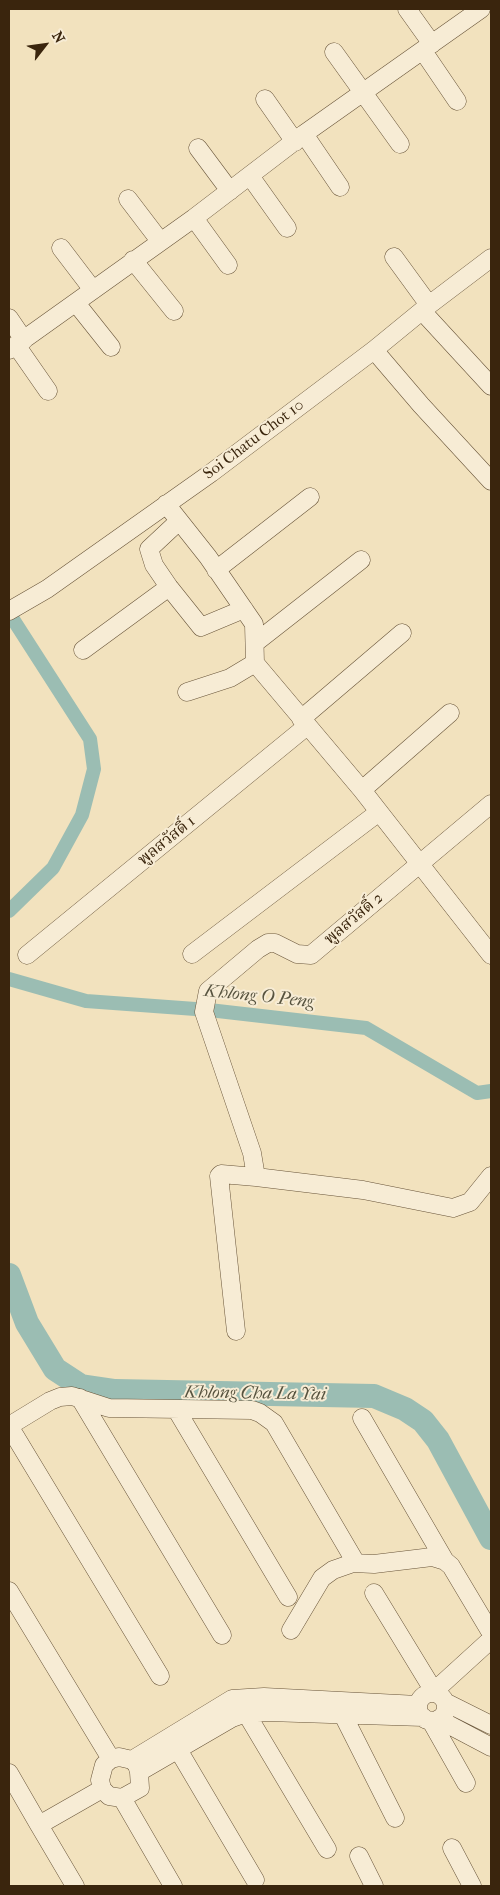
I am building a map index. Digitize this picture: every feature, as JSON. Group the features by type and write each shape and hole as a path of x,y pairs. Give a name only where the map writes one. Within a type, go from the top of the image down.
{"street":[{"path":"407,9 457,101"},
{"path":"16,345 194,218 300,138 482,9 491,20"},
{"path":"334,52 400,144"},
{"path":"265,99 340,187"},
{"path":"198,148 230,190"},
{"path":"250,176 287,228"},
{"path":"128,199 160,241"},
{"path":"194,218 228,265"},
{"path":"61,248 93,290"},
{"path":"394,257 425,308 491,386"},
{"name":"Soi Chatu Chot 10","path":"12,610 47,589 166,504 374,350 491,258"},
{"path":"133,260 174,311"},
{"path":"76,302 111,347"},
{"path":"9,318 16,345 48,391"},
{"path":"374,350 421,405 491,481"},
{"path":"216,570 310,498"},
{"path":"166,504 254,624 255,663 362,790 490,952"},
{"path":"179,520 149,549 154,564 169,587 201,627 244,609"},
{"path":"255,643 361,560"},
{"path":"83,650 169,587"},
{"name":"พูลสวัสดิ์ 1","path":"27,955 304,722 402,633"},
{"path":"187,692 230,678 255,663"},
{"path":"362,790 450,713"},
{"name":"พูลสวัสดิ์ 2","path":"256,1177 252,1153 204,1012 208,992 258,949 268,943 281,945 297,954 311,955 491,804"},
{"path":"192,954 379,812"},
{"path":"236,1331 221,1174 363,1190 453,1208 470,1202 491,1176"},
{"path":"160,1676 9,1426 60,1397 72,1396 109,1408 252,1410 268,1417 274,1423 356,1563"},
{"path":"80,1398 222,1635"},
{"path":"176,1409 288,1597"},
{"path":"362,1418 445,1561"},
{"path":"291,1630 322,1578 343,1565 356,1563 374,1564 424,1557 445,1561 451,1566 489,1638 442,1684 440,1698"},
{"path":"9,1590 111,1759"},
{"path":"374,1593 446,1710 428,1716"},
{"path":"466,1783 428,1716 422,1697 431,1693 491,1725"},
{"path":"136,1766 175,1742 232,1718 246,1705"},
{"path":"246,1705 268,1712 344,1708 428,1716 491,1748"},
{"path":"246,1705 327,1848"},
{"path":"344,1708 396,1818"},
{"path":"175,1742 256,1880"},
{"path":"118,1757 136,1766 140,1788 122,1798 109,1796 102,1789 101,1772 104,1765 111,1759 118,1757"},
{"path":"9,1774 75,1886"},
{"path":"39,1825 102,1789"},
{"path":"122,1798 173,1886"},
{"path":"452,1848 472,1886"},
{"path":"359,1856 374,1886"}],"waterway":[{"path":"9,613 90,739 94,769 82,815 53,868 9,911"},
{"name":"Khlong O Peng","path":"9,979 86,1001 209,1010 366,1028 477,1093 491,1091"},
{"name":"Khlong Cha La Yai","path":"9,1275 27,1323 55,1369 81,1386 115,1391 374,1396 405,1409 423,1421 438,1440 491,1538"}]}
